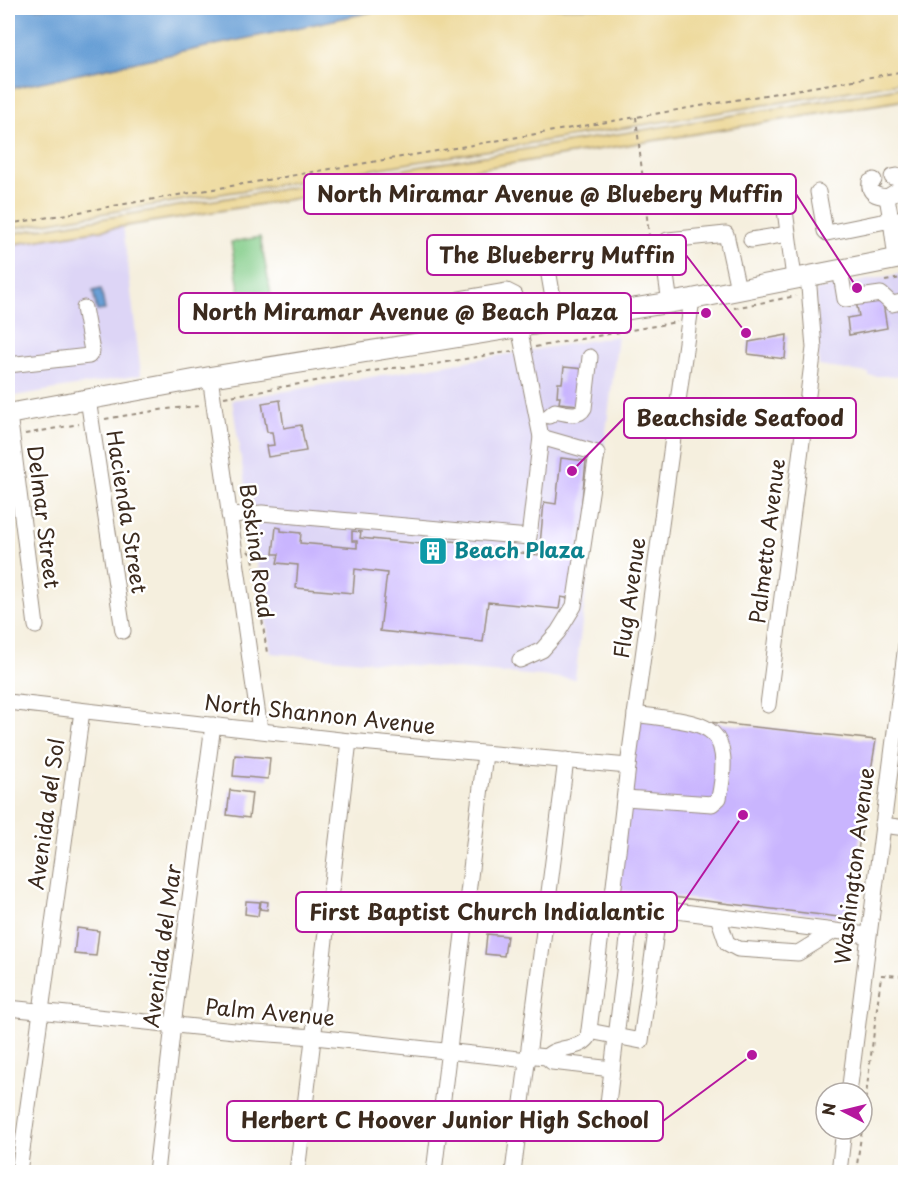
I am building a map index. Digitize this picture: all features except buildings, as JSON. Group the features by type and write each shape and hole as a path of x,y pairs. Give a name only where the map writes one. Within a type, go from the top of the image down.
{"main road":[{"path":"8,414 210,377 738,290 804,282 840,269 901,258"}],"street":[{"path":"874,180 870,182 869,188 872,193 887,197 900,189 901,180 897,176 892,177"},
{"path":"818,192 827,233 898,219"},
{"name":"Palmetto Avenue","path":"768,705 814,348 804,282 788,234 783,195"},
{"path":"887,197 898,219 901,258"},
{"path":"670,303 664,262 668,240 726,234 738,290"},
{"path":"751,240 788,234"},
{"path":"546,258 557,321"},
{"path":"840,269 845,299 881,294 892,304 906,301"},
{"path":"230,515 262,513 529,537 541,437 523,349 515,295 507,291 460,299 456,302 454,307 459,337"},
{"name":"Flug Avenue","path":"589,1031 604,910 612,903 628,766 692,299"},
{"path":"8,366 89,356 92,351 84,308"},
{"path":"549,416 555,411 578,414 582,412 590,357"},
{"name":"Boskind Road","path":"210,377 260,730"},
{"name":"Hacienda Street","path":"88,399 123,631"},
{"name":"Delmar Street","path":"8,414 36,626"},
{"path":"520,660 542,650 558,632 574,606 597,453 541,437"},
{"name":"Washington Avenue","path":"850,1081 882,825 899,747 906,645"},
{"name":"North Shannon Avenue","path":"8,702 349,741 628,766"},
{"name":"Avenida del Sol","path":"19,1173 82,711"},
{"path":"625,798 712,804 719,798 722,784 723,761 720,741 713,731 702,725 636,714"},
{"name":"Avenida del Mar","path":"156,1173 173,1025 213,725"},
{"path":"297,1173 349,741"},
{"path":"434,1173 485,754"},
{"path":"513,1173 566,760"},
{"path":"882,825 906,828"},
{"path":"612,903 867,935"},
{"path":"608,1103 632,906"},
{"path":"546,1057 550,1052 583,1044 588,1038 589,1031 641,1041 659,909"},
{"path":"718,917 727,943 738,949 798,953 834,931"},
{"name":"Palm Avenue","path":"8,1008 315,1037 449,1053 546,1057 552,1062 612,1069"},
{"path":"839,1173 843,1141"}],"path":[{"path":"8,224 906,71"},
{"path":"636,116 651,258"},
{"path":"885,281 906,277"},
{"path":"728,309 804,282"},
{"path":"12,436 166,409 203,406 213,398 391,368 424,366 689,320"},
{"path":"868,1081 880,975 906,976"},
{"path":"856,1173 860,1141"},
{"path":"857,1166 866,1173"}],"shaded area":[{"path":"123,226 141,375 8,397 8,245"},
{"path":"905,273 905,376 869,376 869,373 819,366 816,290"},
{"path":"618,336 575,679 271,653 232,400"}],"green space":[{"path":"260,237 271,294 241,300 231,242"}],"sand":[{"path":"390,8 905,8 905,82 8,229 8,89"},
{"path":"905,87 905,100 8,245 8,234"}],"water":[{"path":"8,8 390,8 8,89"},
{"path":"101,289 105,310 97,311 93,291"}],"place":[{"name":"North Miramar Avenue @ Bluebery Muffin","path":"857,288"},
{"name":"North Miramar Avenue @ Beach Plaza","path":"706,313"},
{"name":"The Blueberry Muffin","path":"746,333"},
{"name":"Beachside Seafood","path":"572,471"},
{"name":"Beach Plaza","path":"433,551"},
{"name":"First Baptist Church Indialantic","path":"743,815"},
{"name":"Herbert C Hoover Junior High School","path":"752,1055"}]}
